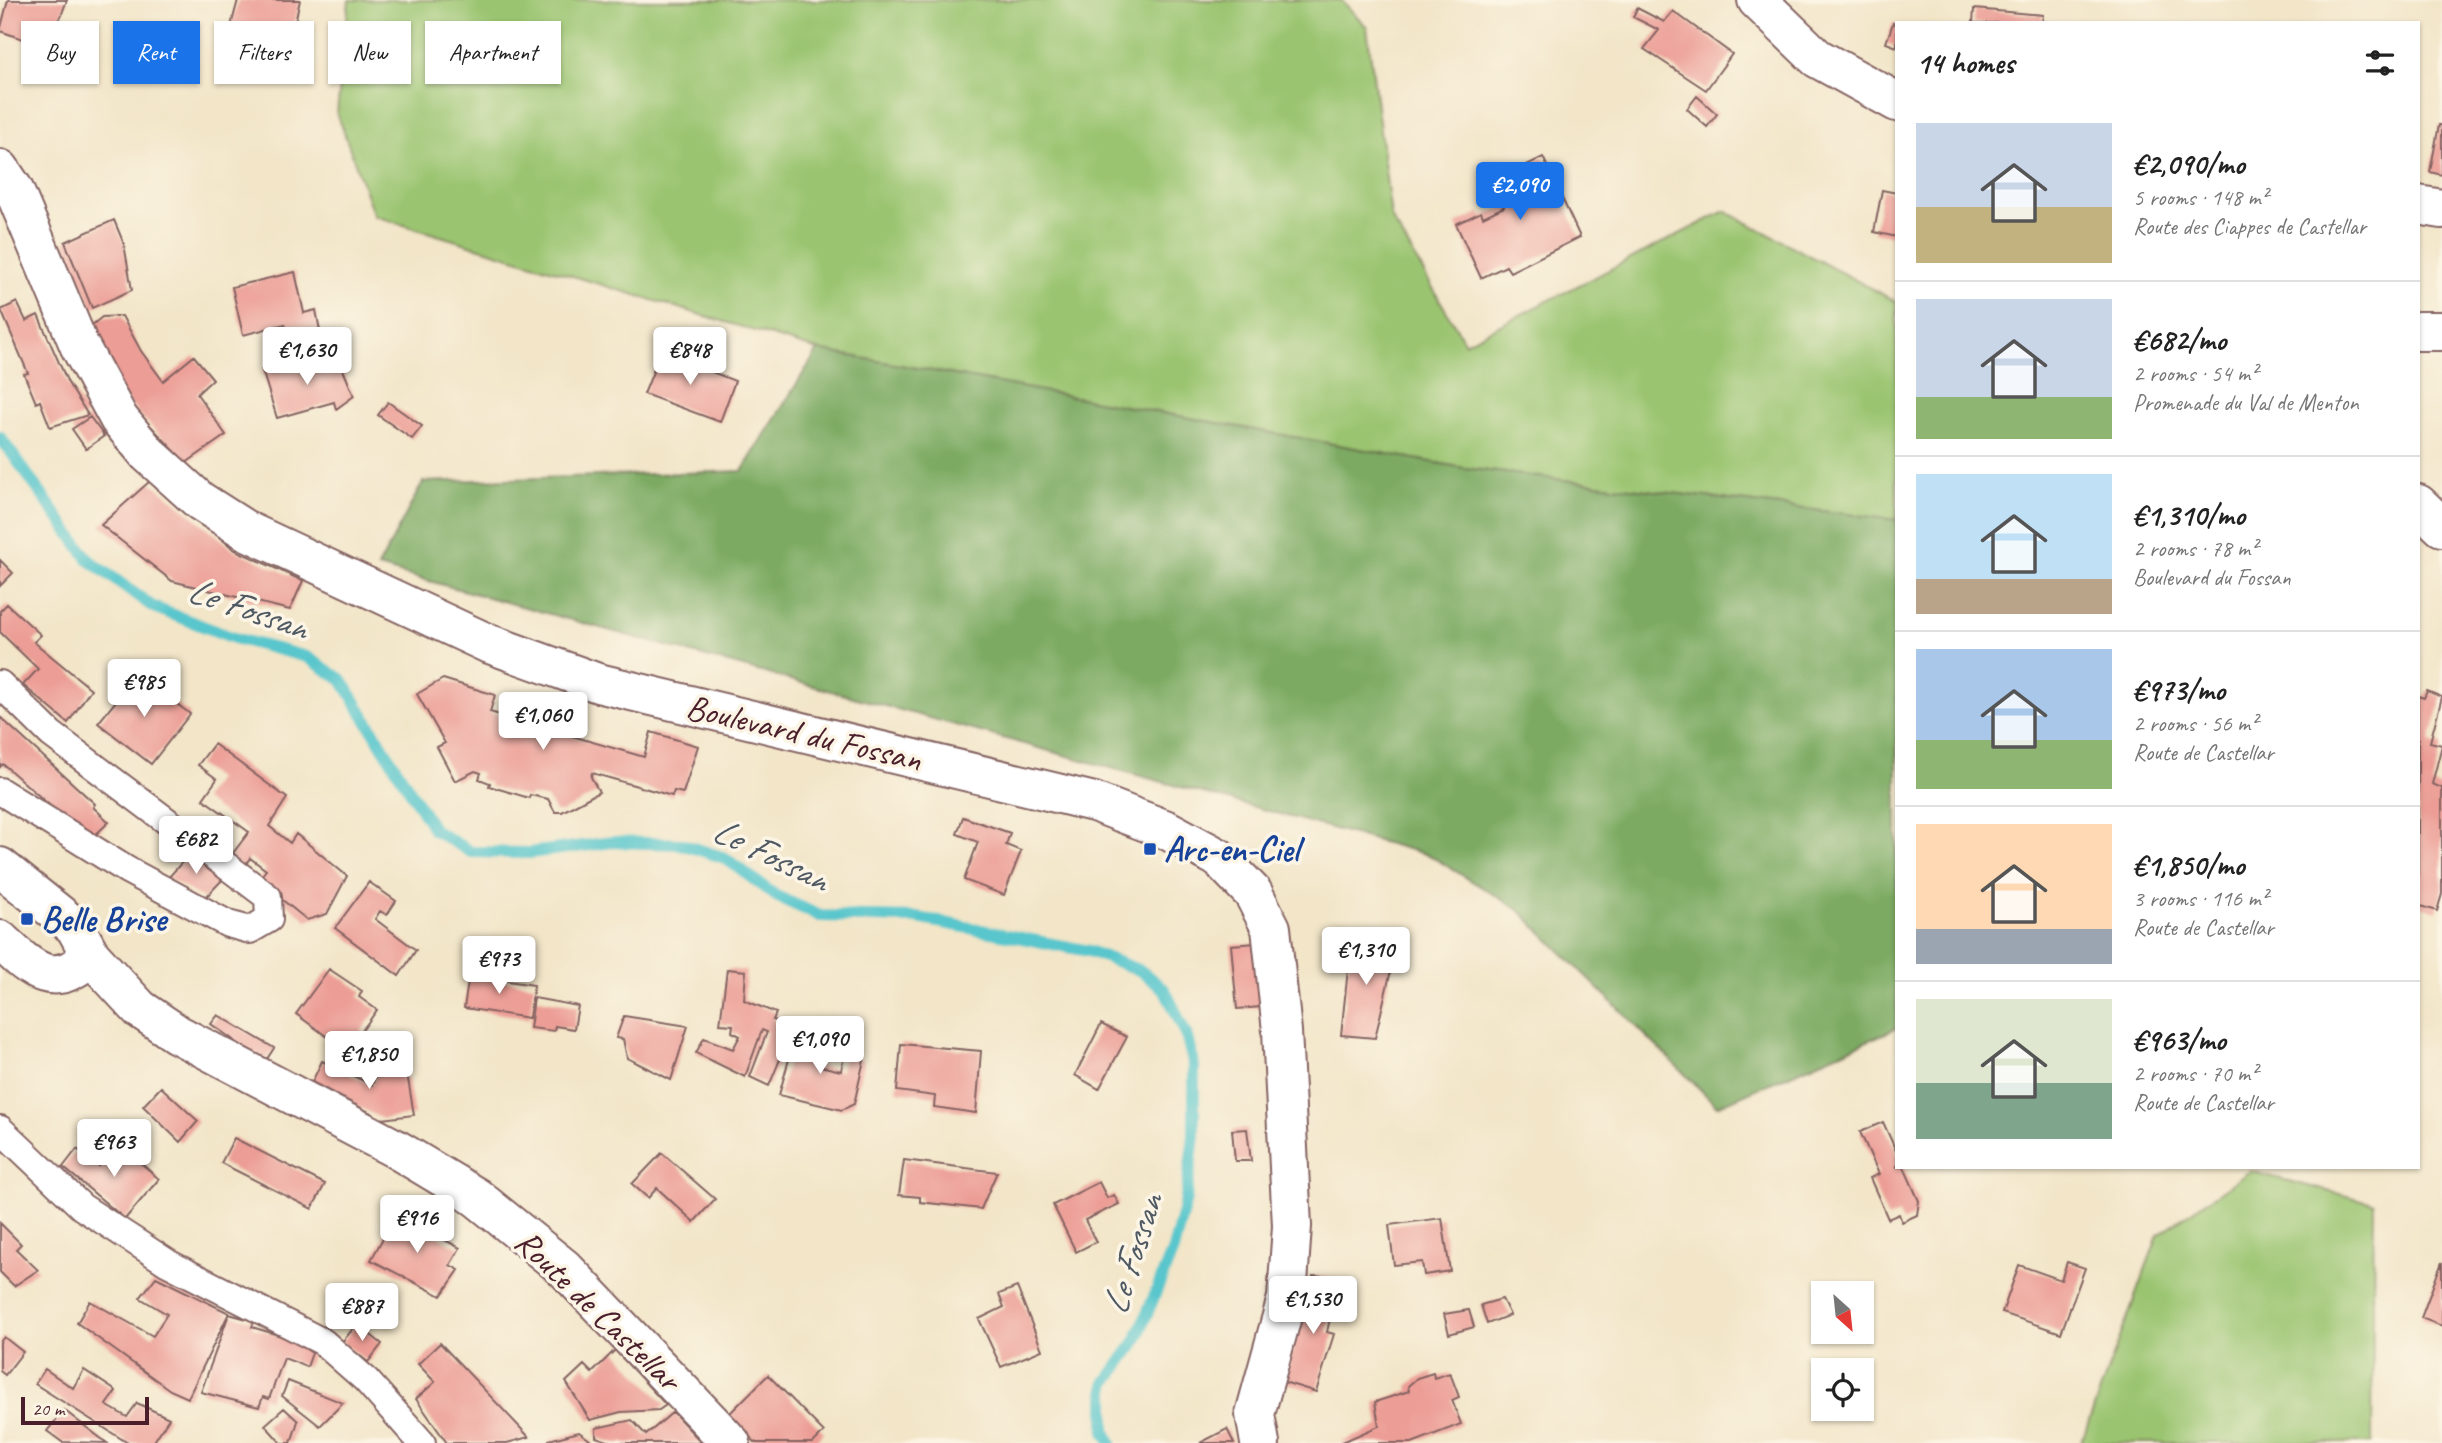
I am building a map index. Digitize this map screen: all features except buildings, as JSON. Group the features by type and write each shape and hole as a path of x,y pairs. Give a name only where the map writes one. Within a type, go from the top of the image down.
{"street":[{"path":"1757,0 1817,58 1895,101"},
{"name":"Boulevard du Fossan","path":"0,169 14,190 79,345 119,419 148,454 201,500 247,531 487,643 598,683 1094,802 1167,830 1219,858 1253,892 1271,928 1282,1031 1292,1226 1287,1298 1255,1414 1260,1443"},
{"path":"2420,205 2442,209"},
{"path":"2420,331 2442,331"},
{"path":"2420,506 2442,527"},
{"name":"Route de Castellar","path":"0,867 75,926 91,956 140,1009 177,1034 397,1149 476,1197 564,1268 731,1443"},
{"path":"0,940 39,972 55,977 78,968 91,956"}],"lane":[{"path":"0,684 51,734 268,897 269,919 250,930 228,924 127,870 0,791"},
{"path":"0,1129 82,1207 168,1263 323,1342 366,1380 422,1443"}],"green space":[{"path":"349,0 1341,0 1367,27 1391,217 1465,343 1725,211 1895,301 1895,520 1464,468 818,350 374,216 337,113 340,84 411,84 411,21 347,21"},
{"path":"818,350 1464,468 1895,520 1895,1029 1717,1106 1519,910 1429,855 378,567 423,482 742,471"},
{"path":"2250,1171 2374,1203 2372,1443 2081,1443 2158,1235"}],"waterway":[{"name":"Le Fossan","path":"0,437 89,560 153,607 234,638 307,657 342,680 434,830 471,852 529,853 613,842 681,844 725,858 776,896 820,916 918,918 1089,951 1141,971 1165,990 1186,1034 1194,1066 1194,1136 1186,1199 1173,1250 1136,1341 1105,1384 1105,1432 1111,1443"}],"place":[{"name":"Arc-en-Ciel","path":"1150,849"},
{"name":"Belle Brise","path":"27,919"}]}
